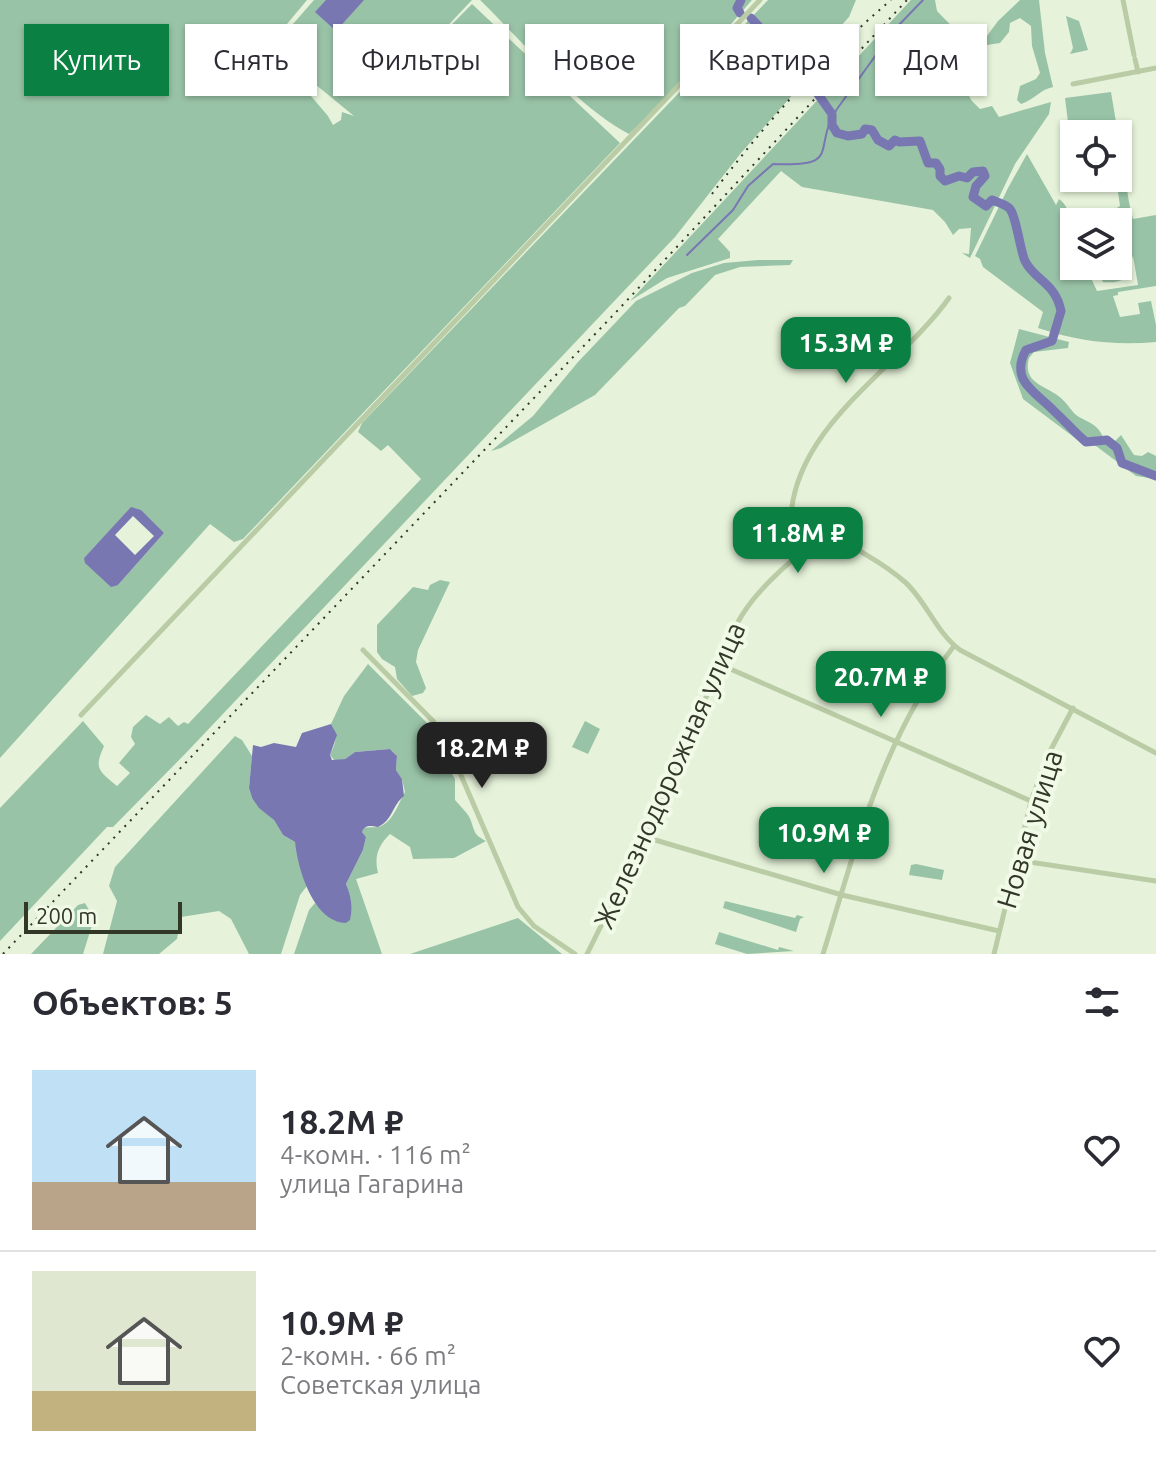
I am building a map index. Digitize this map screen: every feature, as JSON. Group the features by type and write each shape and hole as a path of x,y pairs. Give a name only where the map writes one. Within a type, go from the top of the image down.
{"street":[{"path":"81,715 760,0"},
{"path":"1123,0 1138,72"},
{"path":"1073,84 1156,68"},
{"path":"949,298 930,325 847,405 800,472 791,515 866,556 906,583 954,646 1156,753"},
{"name":"Железнодорожная улица","path":"587,954 645,837 724,646 753,596 824,533"},
{"path":"823,954 856,846 895,741 917,698 954,646"},
{"path":"363,650 433,721 447,743 518,907 534,926 575,954"},
{"path":"719,664 1031,801"},
{"name":"Новая улица","path":"994,954 1031,801 1048,755 1073,708"},
{"path":"645,837 842,895 999,931"},
{"path":"1016,860 1156,881"}],"green space":[{"path":"0,0 307,0 287,24 185,24 185,96 311,96 333,125 341,120 342,112 354,116 317,86 317,24 293,24 314,0 472,0 449,24 333,24 333,96 509,96 509,39 525,54 525,96 570,96 620,143 243,539 234,542 210,524 0,758","holes":["131,508 164,533 118,585 84,558"]},
{"path":"480,0 752,0 731,24 680,24 680,83 629,134 577,96 664,96 664,24 525,24 525,46 509,30 509,24 504,24"},
{"path":"768,0 856,0 843,24 745,24"},
{"path":"911,0 935,0 937,11 950,24 889,24"},
{"path":"1020,0 1039,0 1045,53 1053,87 1021,104 1017,100 1020,86 1036,79 1040,73 1032,46 1031,26 1020,18 1010,23 1009,32 1000,43 987,45 987,36 998,21"},
{"path":"472,4 493,24 452,24"},
{"path":"1066,16 1079,21 1088,50 1070,54 1073,48"},
{"path":"875,39 875,96 969,96 980,109 992,106 999,117 1051,102 1049,114 1015,164 970,258 962,253 969,254 971,228 959,229 953,235 933,210 802,187 781,171 718,239 730,252 730,258 667,278 630,301 821,96 859,96 859,56"},
{"path":"680,92 680,96 792,96 741,153 675,237 185,754 113,827 107,827 0,941 0,808 83,721 104,746 99,760 100,769 117,786 130,773 119,763 135,744 131,737 133,727 146,715 160,724 169,717 178,726 184,722 188,724 421,479 388,445 381,451 358,432 362,423"},
{"path":"1111,92 1116,120 1068,120 1065,98"},
{"path":"1027,154 1056,205 1059,199 1067,208 1060,208 1060,280 1092,280 1097,291 1138,285 1133,256 1132,258 1132,214 1133,219 1156,215 1156,286 1118,292 1113,296 1120,317 1140,314 1138,303 1151,301 1156,342 1096,341 1038,328 1043,312 983,267 975,256"},
{"path":"1118,192 1128,192 1131,208 1117,208 1120,206"},
{"path":"793,260 790,265 740,267 715,275 595,395 491,451 533,416 578,362 636,301 692,273 724,263"},
{"path":"1019,329 1069,342 1068,348 1034,352 1029,358 1028,367 1032,379 1061,398 1077,415 1096,427 1103,437 1115,441 1121,435 1134,455 1142,456 1148,452 1156,456 1156,479 1136,476 1096,446 1083,444 1023,399 1010,363"},
{"path":"440,580 450,582 418,650 416,662 426,688 423,693 412,696 397,679 395,667 377,652 377,625 413,587 428,590 430,585"},
{"path":"368,664 427,723 433,744 455,779 455,800 468,816 477,835 486,841 454,858 413,859 410,847 390,834 378,852 378,873 356,879 382,954 294,954 309,910 315,903 334,920 346,923 351,904 346,884 363,850 366,837 363,828 378,827 387,822 405,792 396,770 397,756 390,749 355,752 335,761 330,755 335,740 331,724 344,696"},
{"path":"585,721 600,729 588,754 572,747"},
{"path":"235,736 242,740 252,756 249,788 252,798 274,820 283,835 295,842 307,886 300,895 281,954 249,954 231,919 219,911 181,917 177,939 159,954 103,954 117,901 109,886 115,867"},
{"path":"911,865 944,870 942,880 909,875"},
{"path":"725,901 795,918 797,915 804,917 800,919 796,932 723,908"},
{"path":"85,903 94,919 83,954 31,954 78,905"},
{"path":"518,918 562,954 410,954"},
{"path":"719,932 778,950 779,947 794,951 747,954 715,944"}],"shaded area":[{"path":"326,0 364,0 342,24 333,24 333,28 315,12"},
{"path":"131,507 141,510 164,533 118,585 111,587 85,563 84,558","holes":["133,516 154,536 135,555 115,535"]},
{"path":"331,724 337,735 330,755 332,760 345,759 355,752 390,749 397,756 396,770 402,779 404,796 383,824 363,829 366,837 363,850 346,884 351,906 350,920 346,923 334,920 316,904 304,879 295,842 283,835 274,820 259,808 249,788 253,745 261,747 274,743 296,747 302,733"}],"waterway":[{"path":"740,13 737,8 741,0"},
{"path":"687,255 733,210 748,186 773,164 795,164 818,158 837,109 894,30 923,0"},
{"path":"751,18 805,76 832,114 832,125 837,133 848,136 862,134 865,129 872,130 878,140 889,146 895,140 920,141 928,163 936,163 945,181 959,176 967,178 973,172 983,171 985,176 976,186 973,197 986,206 992,200 1009,208 1025,261 1050,288 1061,311 1052,341 1026,350 1021,370 1023,378 1033,392 1086,442 1107,440 1117,448 1122,463 1156,476"}],"railway":[{"path":"712,194 796,92 842,44 891,0"},
{"path":"3,954 619,309 907,0"}]}
